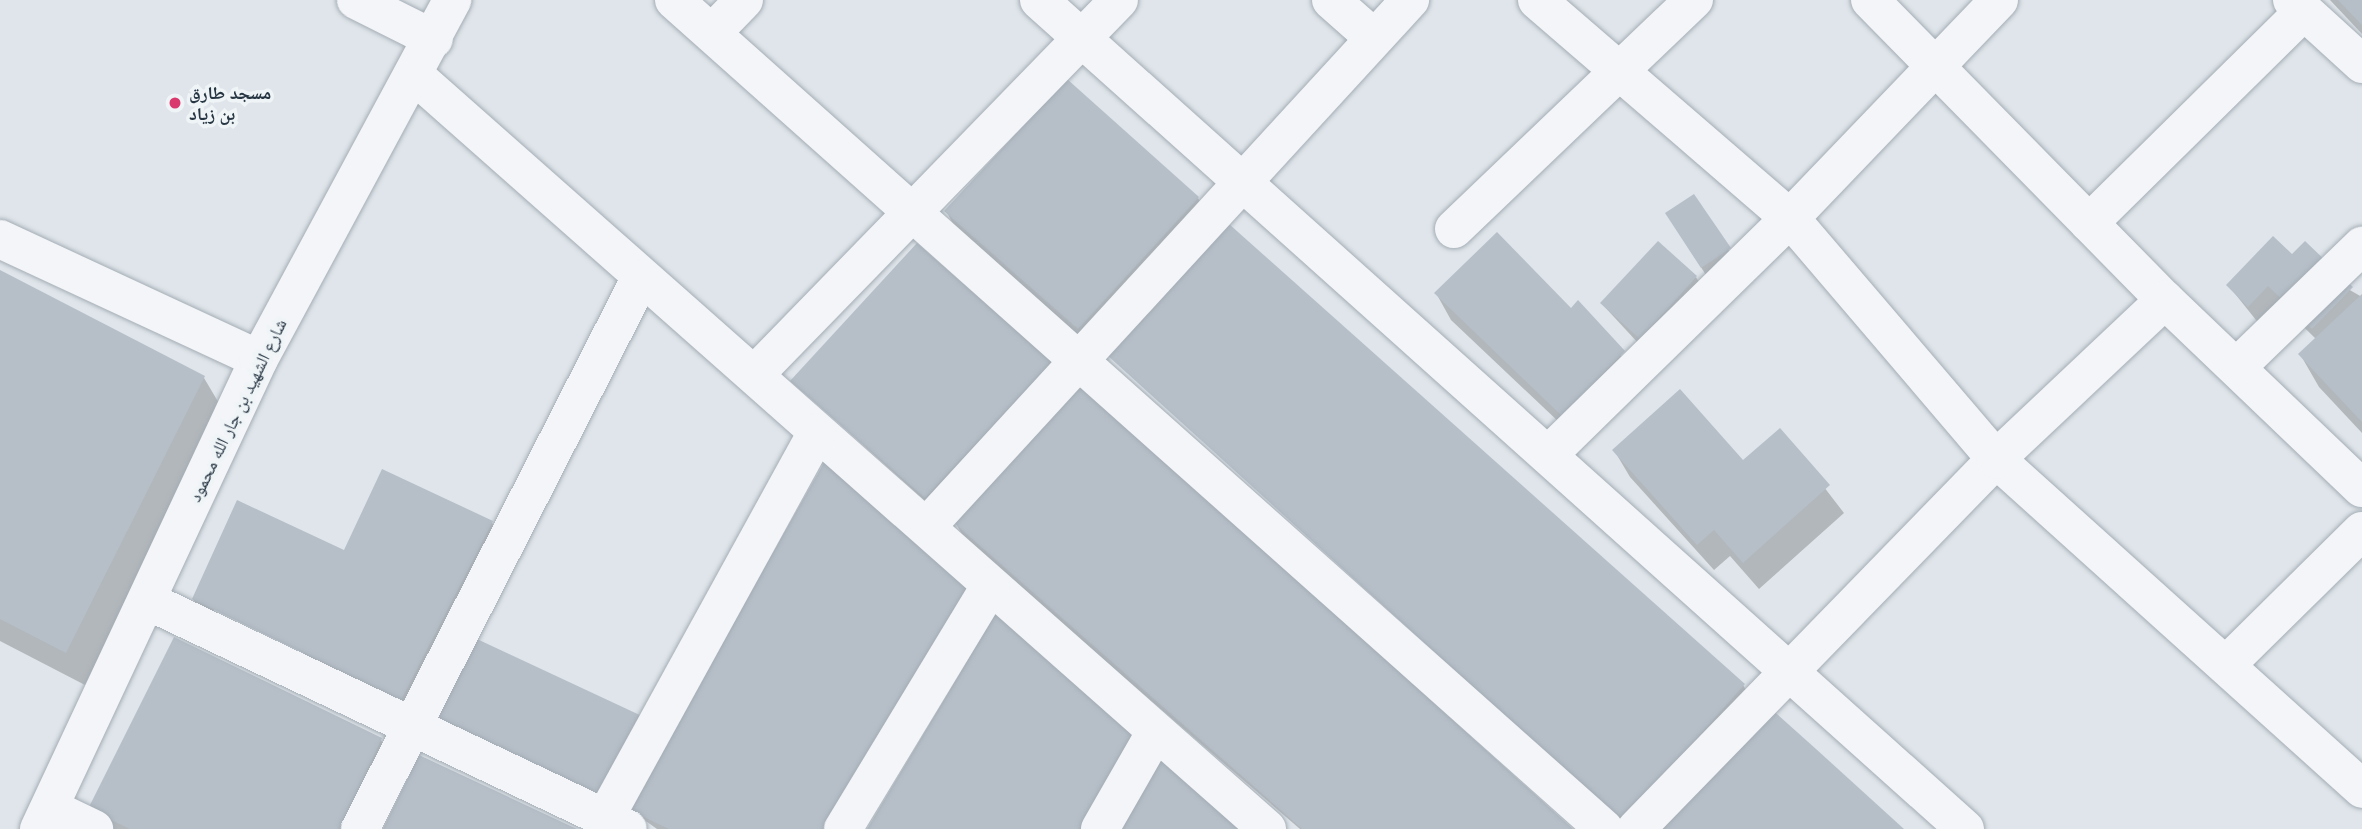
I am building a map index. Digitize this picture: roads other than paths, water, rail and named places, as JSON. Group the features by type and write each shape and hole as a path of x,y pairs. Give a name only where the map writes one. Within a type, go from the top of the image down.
{"street":[{"path":"356,0 434,39"},
{"name":"شارع الشهيد بن جار الله محمود","path":"45,819 259,359 434,39 452,0"},
{"path":"674,0 907,213 1080,361 1604,829"},
{"path":"712,33 744,0"},
{"path":"1039,0 1965,829"},
{"path":"757,372 907,213 1119,0"},
{"path":"1331,0 1374,38"},
{"path":"928,525 1246,185 1410,0"},
{"path":"1537,0 1624,69 1790,218 1996,459 2362,789"},
{"path":"1454,229 1694,0"},
{"path":"1870,0 2165,300 2238,366 2362,488"},
{"path":"1548,455 1790,218 1998,0"},
{"path":"2089,223 2298,5 2362,64"},
{"path":"413,74 640,279 757,372 817,432 928,525 990,586 1267,829"},
{"path":"0,239 259,359"},
{"path":"2238,366 2362,246"},
{"path":"360,829 640,279"},
{"path":"1636,829 1787,669 1996,459 2165,300"},
{"path":"148,601 409,729 617,824 817,432"},
{"path":"2226,665 2362,531"},
{"path":"843,829 990,586"},
{"path":"1100,829 1156,733"},
{"path":"45,819 94,829"}],"place":[{"name":"مسجد طارق بن زياد","path":"175,103"}]}
